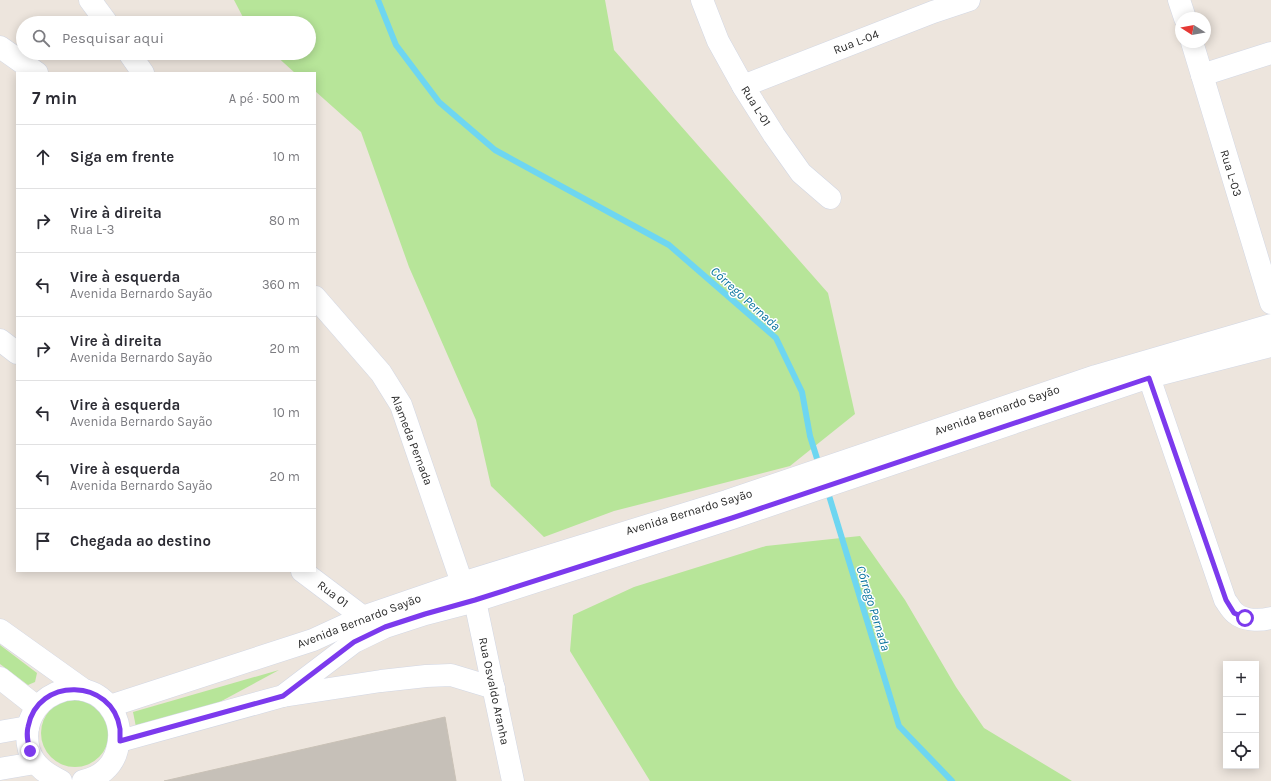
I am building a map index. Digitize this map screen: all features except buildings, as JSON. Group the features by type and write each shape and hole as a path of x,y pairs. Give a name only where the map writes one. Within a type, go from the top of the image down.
{"main road":[{"path":"90,0 102,16"},
{"name":"Rua L-01","path":"702,0 718,41 743,86 774,135 801,173 830,198"},
{"name":"Rua L-04","path":"743,86 933,12 969,0"},
{"path":"1179,0 1183,12"},
{"path":"0,47 16,58"},
{"name":"Rua L-03","path":"1194,48 1271,304"},
{"path":"1202,75 1271,53"},
{"path":"18,60 36,72"},
{"path":"134,60 142,72"},
{"name":"Alameda Pernada","path":"316,298 381,373 401,405 462,583"},
{"name":"Avenida Bernardo Sayão","path":"850,469 1096,376 1271,324"},
{"path":"0,340 16,352"},
{"name":"Avenida Bernardo Sayão","path":"120,741 283,696 354,642 385,627 475,600 729,509 850,469 1149,378 1271,346"},
{"path":"1149,378 1226,600 1234,613 1245,618 1261,620 1271,618"},
{"name":"Avenida Bernardo Sayão","path":"110,706 313,640 363,617 462,583 729,509"},
{"name":"Rua 01","path":"303,572 363,617"},
{"name":"Rua Osvaldo Aranha","path":"475,600 513,781"},
{"path":"0,630 84,690 98,696 110,706 116,716 120,729 120,741 115,757 106,770 92,779 83,781"},
{"path":"283,696 381,681 451,675 494,688"},
{"path":"0,678 37,706"},
{"path":"61,781 46,774 35,763 27,739 28,727 31,716 37,706 47,698 58,692 71,689 84,690"},
{"path":"0,732 28,727"},
{"path":"0,769 35,763"}],"green space":[{"path":"234,0 605,0 614,50 828,293 855,414 790,466 614,511 544,537 491,486 476,420 409,267 361,132 316,92 316,72 294,72 281,60 316,60 316,16 242,16"},
{"path":"860,536 905,600 956,687 984,728 1072,781 650,781 570,651 573,615 634,587 766,546"},
{"path":"0,645 37,673 35,682 28,685 0,664"},
{"path":"279,670 216,704 136,727 133,712"},
{"path":"68,699 82,699 94,704 104,714 109,726 109,740 104,752 94,762 82,767 68,767 56,762 46,752 41,740 41,726 46,714 56,704"}],"waterway":[{"name":"Córrego Pernada","path":"378,0 396,45 439,102 495,150 669,245 776,338 802,392 810,436 819,465"},
{"name":"Córrego Pernada","path":"827,489 899,726 952,781"}],"route":[{"path":"30,751 27,739 31,716 37,706 58,692 71,689 84,690 98,696 110,706 116,716 120,729 120,741 283,696 354,642 385,627 475,600 732,518 1149,378 1226,600 1234,613 1245,618"}]}
